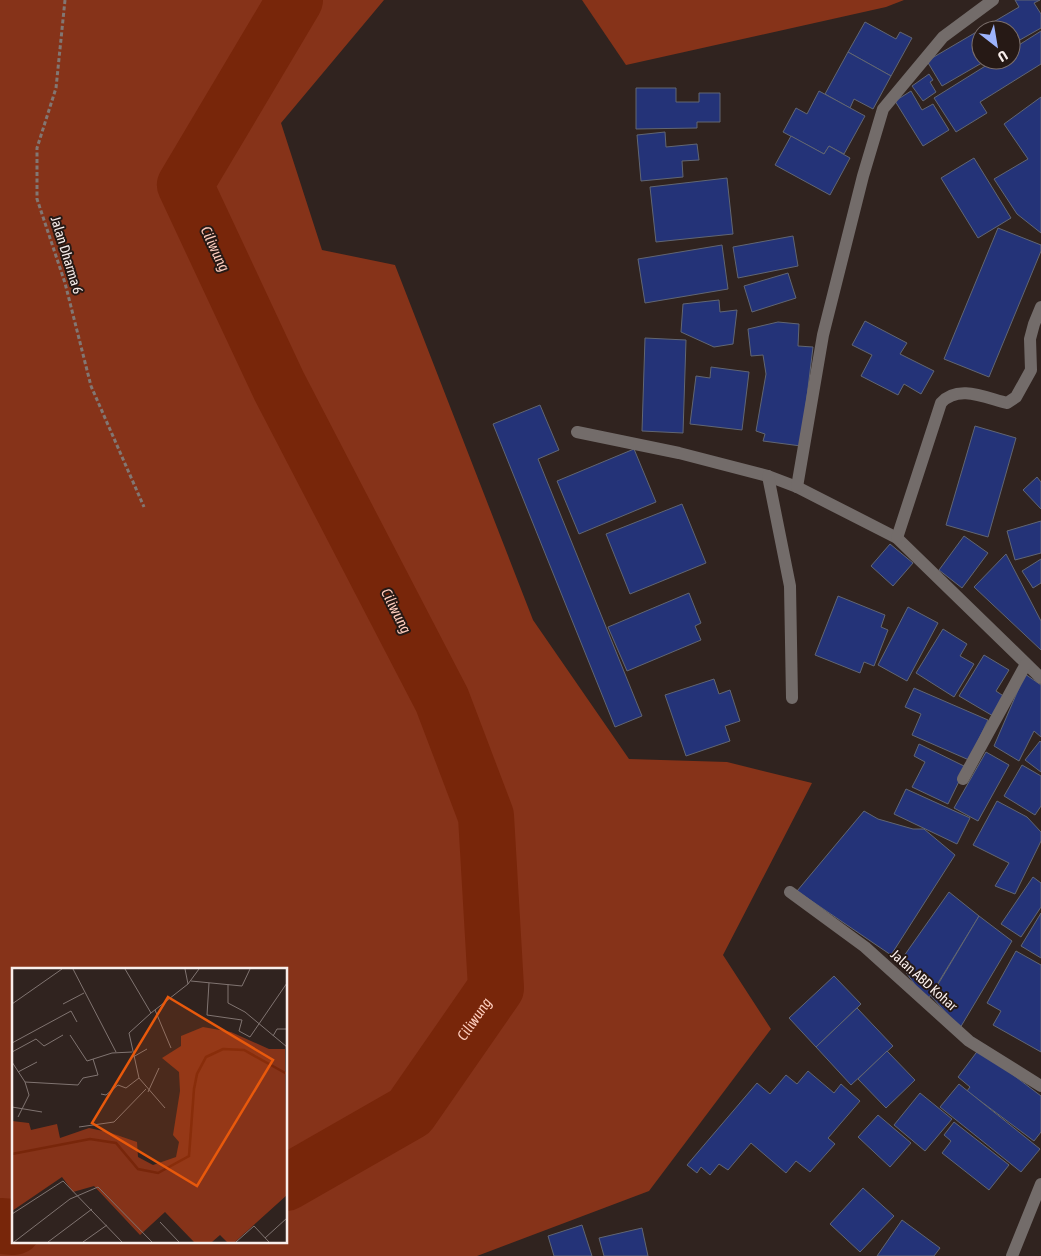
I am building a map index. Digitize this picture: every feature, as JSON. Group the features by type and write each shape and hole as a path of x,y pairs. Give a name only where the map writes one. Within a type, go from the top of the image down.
{"street":[{"path":"797,487 822,335 863,176 883,109 942,37 993,0"},
{"path":"897,538 941,404 946,397 963,393 1007,403 1016,397 1031,370 1030,339 1041,307"},
{"path":"577,432 680,453 768,476 797,487 897,538 1041,678"},
{"path":"768,476 790,586 792,698"},
{"path":"962,779 1026,664"},
{"name":"Jalan ABD Kohar","path":"790,892 865,947 969,1041 1041,1086"},
{"path":"1012,1256 1041,1184"}],"path":[{"name":"Jalan Dharma 6","path":"65,0 56,88 37,148 37,199 65,283 91,386 144,507"}],"shaded area":[{"path":"0,0 384,0 281,123 322,250 395,265 533,620 629,759 727,762 812,783 723,955 771,1029 649,1191 477,1256 0,1256"},
{"path":"582,0 904,0 886,7 626,65"}],"building":[{"path":"1015,0 1040,0 1034,3 1041,14 1041,28 1021,39 1021,20 997,20 1019,7"},
{"path":"865,22 896,39 900,32 912,38 891,76 848,52"},
{"path":"1041,31 1041,64 980,102 987,113 956,132 934,98 979,70 1021,70 1021,44"},
{"path":"971,35 971,69 942,86 927,61"},
{"path":"848,52 891,76 873,109 854,99 850,108 825,94"},
{"path":"929,74 933,80 930,82 936,92 923,101 912,86"},
{"path":"636,88 676,88 676,102 699,102 699,93 720,93 720,122 697,122 697,128 636,129"},
{"path":"819,91 865,116 844,154 829,146 824,154 783,132 796,108 807,114"},
{"path":"911,91 922,110 933,104 949,130 923,146 895,101"},
{"path":"1041,97 1041,233 1017,214 994,179 1028,159 1004,124"},
{"path":"665,132 666,147 697,144 699,160 682,161 683,177 641,181 637,135"},
{"path":"791,136 824,154 829,146 850,158 830,195 775,165"},
{"path":"974,158 1011,218 978,238 941,178"},
{"path":"727,178 733,234 656,242 650,187"},
{"path":"998,228 1041,245 1041,251 989,377 944,359"},
{"path":"793,236 798,266 738,278 733,247"},
{"path":"722,245 728,289 645,303 638,259"},
{"path":"788,273 796,298 752,312 744,286"},
{"path":"719,300 720,312 737,310 733,344 714,347 681,332 683,304"},
{"path":"865,321 907,343 900,354 934,371 921,394 904,384 898,395 861,376 872,355 852,345"},
{"path":"778,322 799,324 798,346 813,347 801,446 763,441 765,434 756,431 766,374 763,355 751,356 748,329"},
{"path":"645,338 686,340 683,433 642,431"},
{"path":"711,367 749,372 742,430 690,424 696,376 710,378"},
{"path":"540,405 559,450 538,459 642,716 615,727 493,424"},
{"path":"975,426 1016,438 988,537 946,525"},
{"path":"634,449 656,502 579,534 557,481"},
{"path":"1037,477 1041,482 1041,509 1023,490"},
{"path":"682,504 706,563 630,594 606,534"},
{"path":"1041,521 1041,553 1015,560 1007,531"},
{"path":"964,536 988,553 962,588 939,570"},
{"path":"890,544 913,563 893,586 871,566"},
{"path":"1006,554 1041,621 1041,650 974,587"},
{"path":"1041,559 1041,583 1033,588 1022,571"},
{"path":"689,593 701,623 695,626 701,640 627,671 608,627"},
{"path":"838,596 885,615 881,627 888,630 874,666 864,662 860,673 815,655"},
{"path":"908,607 938,623 907,681 878,665"},
{"path":"943,629 967,644 960,656 974,664 954,697 916,673"},
{"path":"984,655 1009,670 996,691 1005,697 993,716 959,696"},
{"path":"1025,674 1041,685 1041,737 1034,731 1019,761 994,746"},
{"path":"714,679 719,694 730,690 740,721 725,726 730,741 686,756 665,695"},
{"path":"914,688 988,720 969,760 912,735 921,714 905,707"},
{"path":"1041,742 1041,772 1025,760"},
{"path":"919,744 966,767 948,804 912,787 925,762 914,756"},
{"path":"986,752 1009,765 978,821 954,808"},
{"path":"1022,765 1041,776 1041,806 1035,815 1004,796"},
{"path":"906,789 970,818 957,844 894,814"},
{"path":"997,801 1027,817 1041,832 1041,841 1015,894 995,886 1009,863 973,845"},
{"path":"864,811 878,819 913,829 924,829 955,855 891,955 797,891"},
{"path":"1033,877 1041,883 1041,907 1021,937 1001,924"},
{"path":"949,892 979,916 927,1001 899,963"},
{"path":"1041,913 1041,958 1021,946"},
{"path":"979,916 1012,941 960,1028 931,996"},
{"path":"1016,951 1041,965 1041,1052 993,1025 1001,1011 987,1003"},
{"path":"834,976 861,1004 816,1047 789,1018"},
{"path":"857,1008 893,1046 851,1085 816,1047"},
{"path":"979,1049 1041,1096 1041,1132 1034,1141 967,1091 970,1087 958,1077"},
{"path":"887,1051 915,1080 886,1108 858,1079"},
{"path":"808,1071 834,1093 841,1084 860,1101 828,1138 835,1144 810,1172 796,1161 786,1173 751,1143 728,1170 719,1164 710,1175 701,1167 697,1173 687,1165 757,1083 770,1094 786,1075 797,1084"},
{"path":"959,1084 1040,1149 1021,1172 940,1107"},
{"path":"920,1093 952,1119 925,1151 894,1125"},
{"path":"878,1115 911,1143 890,1167 858,1137"},
{"path":"954,1122 1009,1165 989,1190 942,1153 951,1141 944,1135"},
{"path":"863,1188 894,1216 860,1252 830,1224"},
{"path":"902,1220 940,1248 934,1256 877,1256"},
{"path":"582,1225 592,1256 554,1256 548,1236"},
{"path":"642,1228 648,1256 604,1256 599,1238"}],"waterway":[{"name":"Ciliwung","path":"288,1182 410,1112 496,988 486,816 442,700 279,386 185,185 295,0"},
{"name":"Ciliwung","path":"0,1226 12,1227"}]}
